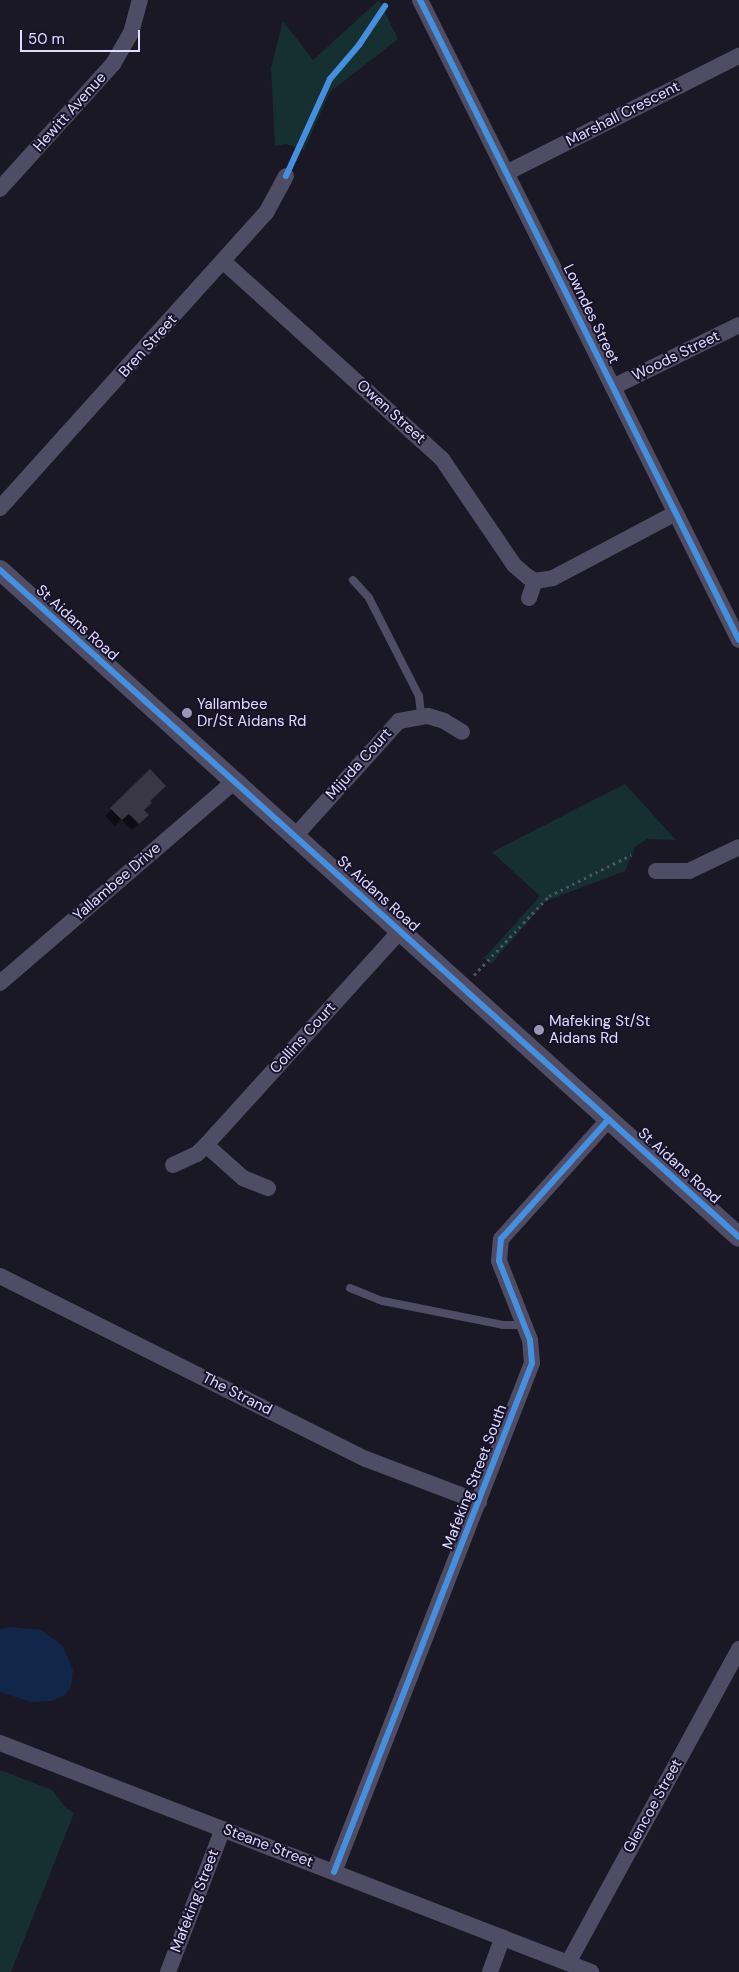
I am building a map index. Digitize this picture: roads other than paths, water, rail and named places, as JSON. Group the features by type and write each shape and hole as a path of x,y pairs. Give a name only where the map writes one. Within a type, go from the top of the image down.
{"street":[{"name":"Hewitt Avenue","path":"0,189 113,64 131,33 140,0"},
{"name":"Lowndes Street","path":"420,0 739,640"},
{"name":"Marshall Crescent","path":"506,173 739,56"},
{"name":"Bren Street","path":"0,508 224,262 266,213 286,176"},
{"name":"Owen Street","path":"224,262 442,458 514,565 535,581"},
{"name":"Woods Street","path":"613,387 739,325"},
{"path":"529,598 535,581 552,578 676,513"},
{"name":"St Aidans Road","path":"0,570 739,1237"},
{"path":"421,715 444,721 462,732"},
{"name":"Mijuda Court","path":"295,836 389,729 399,721 421,715"},
{"name":"Yallambee Drive","path":"0,983 234,782"},
{"path":"656,871 689,871 739,847"},
{"name":"Collins Court","path":"173,1165 197,1154 206,1146 400,930"},
{"name":"Mafeking Street South","path":"334,1872 532,1363 532,1348 499,1261 501,1240 609,1119"},
{"path":"206,1146 243,1178 268,1188"},
{"name":"The Strand","path":"0,1276 366,1459 479,1502"},
{"name":"Glencoe Street","path":"568,1963 739,1649"},
{"name":"Steane Street","path":"0,1743 591,1972"},
{"name":"Mafeking Street","path":"168,1972 223,1829"},
{"path":"490,1972 503,1937"}],"lane":[{"path":"353,580 369,598 419,696 421,715"},
{"path":"350,1288 383,1301 503,1325 524,1325"}],"water":[{"path":"11,1627 41,1630 63,1646 73,1670 71,1687 65,1695 52,1701 31,1702 0,1692 0,1629"}],"place":[{"name":"Yallambee Dr/St Aidans Rd","path":"187,713"},
{"name":"Mafeking St/St Aidans Rd","path":"539,1030"}]}
